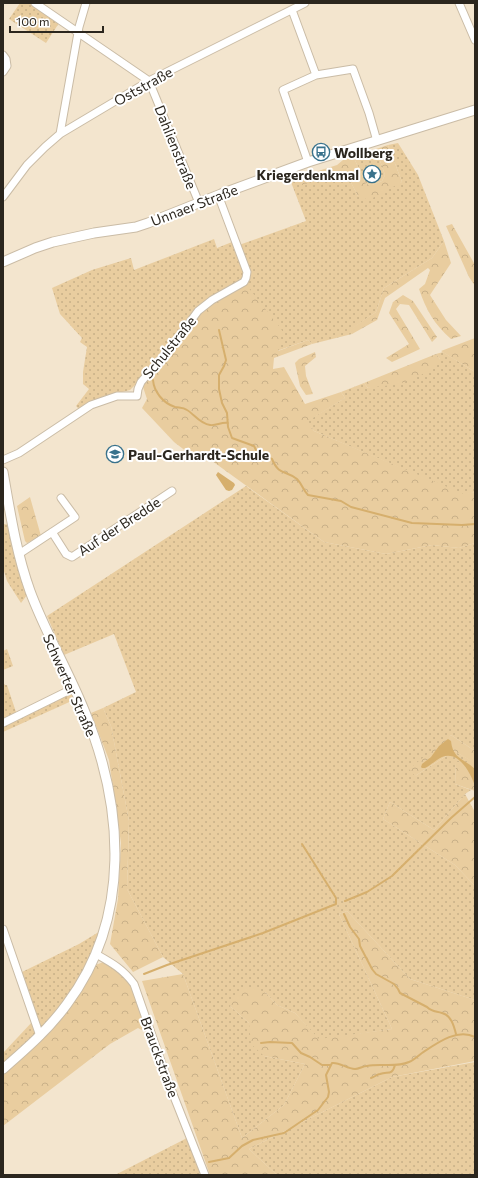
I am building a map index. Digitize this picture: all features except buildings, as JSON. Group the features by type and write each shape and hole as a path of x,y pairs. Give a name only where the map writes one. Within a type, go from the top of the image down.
{"main road":[{"name":"Unnaer Straße","path":"3,262 53,242 94,233 136,227 308,162 475,110"},
{"name":"Schwerter Straße","path":"3,472 19,554 39,613 84,710 101,760 112,811 116,841 116,869 113,894 105,929 96,954 80,985 68,1003 40,1036 3,1070"}],"street":[{"path":"35,3 149,81"},
{"path":"60,134 78,32 86,3"},
{"name":"Oststraße","path":"3,197 27,165 60,134 149,81 306,3"},
{"path":"459,3 475,40"},
{"path":"292,10 316,75"},
{"path":"3,55 6,59 7,66 3,72"},
{"path":"308,162 283,90 316,75 352,69 369,113 377,141"},
{"name":"Dahlienstraße","path":"149,81 197,198 200,202"},
{"name":"Schulstraße","path":"3,460 19,452 91,405 117,396 137,396 141,382 174,344 198,311 212,300 244,282 247,272 220,200"},
{"name":"Auf der Bredde","path":"52,532 66,554 72,557 172,491"},
{"path":"19,554 75,517 61,498"},
{"path":"3,723 74,688"},
{"path":"3,929 40,1036"},
{"name":"Brauckstraße","path":"96,954 118,966 129,976 134,984 172,1091 205,1175"}],"green space":[{"path":"20,3 35,3 61,20 46,43 9,19"},
{"path":"398,143 418,175 444,241 432,258 384,288 376,312 350,330 352,334 312,344 308,340 277,351 167,348 130,390 103,397 79,409 76,406 89,389 83,384 83,372 87,347 80,342 82,338 60,314 52,288 92,270 131,258 134,270 214,239 217,248 232,242 239,245 306,221 289,177 299,175 302,184 345,171 358,196 402,182 388,145"},
{"path":"388,145 402,182 369,200 358,196 345,171 302,185 299,177 337,165 343,160 353,156 366,184 372,185 382,181 385,175 376,149"},
{"path":"376,149 385,175 382,181 372,185 366,184 353,156"},
{"path":"452,224 475,265 475,286 469,277 446,226"},
{"path":"444,241 451,263 430,295 446,320 461,336 451,339 435,322 425,304 419,289 425,284 430,270 428,268 385,298 377,320 352,334 349,330 376,312 384,288 432,258"},
{"path":"236,281 244,282 282,330 278,351 308,340 312,344 274,358 273,369 284,367 305,404 341,392 345,398 308,421 314,431 464,494 475,492 475,543 459,548 432,545 386,554 324,542 208,458 191,455 174,442 142,408 147,399 143,387 144,383 198,304"},
{"path":"403,295 413,301 437,337 432,342 409,305 400,304 396,309 420,349 392,362 386,358 409,344 389,313 393,302"},
{"path":"475,338 475,372 441,351"},
{"path":"315,352 316,357 305,366 306,376 313,394 306,395 300,386 295,363 299,359"},
{"path":"443,352 475,372 475,492 464,495 314,431 307,421 345,398 341,392 364,383 368,388 440,359 436,354"},
{"path":"436,354 440,359 433,367 408,381 394,385 368,388 364,383"},
{"path":"246,486 324,542 386,554 432,545 459,548 475,543 475,751 451,735 415,776 454,751 474,762 456,763 455,784 471,790 465,794 434,830 390,802 383,819 455,865 475,886 475,1000 410,979 347,911 339,914 392,1029 319,1040 295,1013 277,1005 265,992 230,1006 249,1023 264,1056 305,1064 284,1105 242,1138 183,974 163,957 127,889 129,821 111,726 103,708 136,692 114,634 64,655 47,616"},
{"path":"30,497 41,536 27,543 25,541 17,506"},
{"path":"3,524 13,525 30,591 21,603 7,581 3,568"},
{"path":"7,649 13,666 3,670 3,651"},
{"path":"3,682 7,685 16,712 3,719"},
{"path":"73,691 76,699 3,732 3,725"},
{"path":"103,708 111,726 129,821 127,889 163,957 133,972 110,944 118,899 121,843 109,760 91,713"},
{"path":"451,735 475,751 475,791 455,784 456,762 473,762 454,751 415,776 409,769"},
{"path":"465,794 475,812 475,886 455,865 383,819 390,802 434,830"},
{"path":"347,911 410,979 475,1000 475,1061 392,1077 249,1149 277,1175 210,1175 142,981 183,974 242,1138 284,1105 305,1064 264,1056 251,1044 249,1023 230,1006 244,986 265,992 277,1005 295,1013 319,1039 392,1029 339,914"},
{"path":"102,930 97,948 67,1002 40,1032 20,973 79,944"},
{"path":"104,962 115,968 129,979 149,1034 138,1028 110,1044 3,1126 3,1072 41,1037 95,965"},
{"path":"33,1021 38,1035 3,1067 3,1053"},
{"path":"475,1062 475,1175 277,1175 249,1149 392,1077"},
{"path":"187,1138 201,1174 115,1175"}],"shaded area":[{"path":"218,472 234,483 235,485 232,490 226,490 216,475"},
{"path":"448,739 451,741 456,755 475,769 475,786 471,775 463,764 454,757 442,757 425,768 421,767 439,746"}],"waterway":[{"path":"219,330 226,360 219,375 219,389 222,403 227,413 228,427 232,438 254,446 258,454 272,459 277,468 297,479 308,495 341,501 351,507 412,523 462,525 475,524"},
{"path":"153,380 157,393 167,403 175,407 186,409 206,424 212,425 228,423"},
{"path":"345,901 367,892 392,876 451,818 475,797"},
{"path":"144,974 263,933 336,904 336,898 302,844"},
{"path":"344,914 350,927 359,939 360,946 376,974 394,984 400,993 431,1010 448,1016 453,1024 456,1034"},
{"path":"209,1162 229,1158 242,1146 253,1140 284,1133 318,1110 328,1097 329,1092 326,1075 332,1063 355,1069 372,1065 404,1064 411,1061 434,1045 454,1035 461,1034 475,1037"},
{"path":"261,1043 292,1043 301,1053 322,1065 330,1065"},
{"path":"371,1078 379,1074 393,1071 395,1065"}],"place":[{"name":"Wollberg","path":"321,152"},
{"name":"Kriegerdenkmal","path":"372,174"},
{"name":"Paul-Gerhardt-Schule","path":"115,454"}]}
